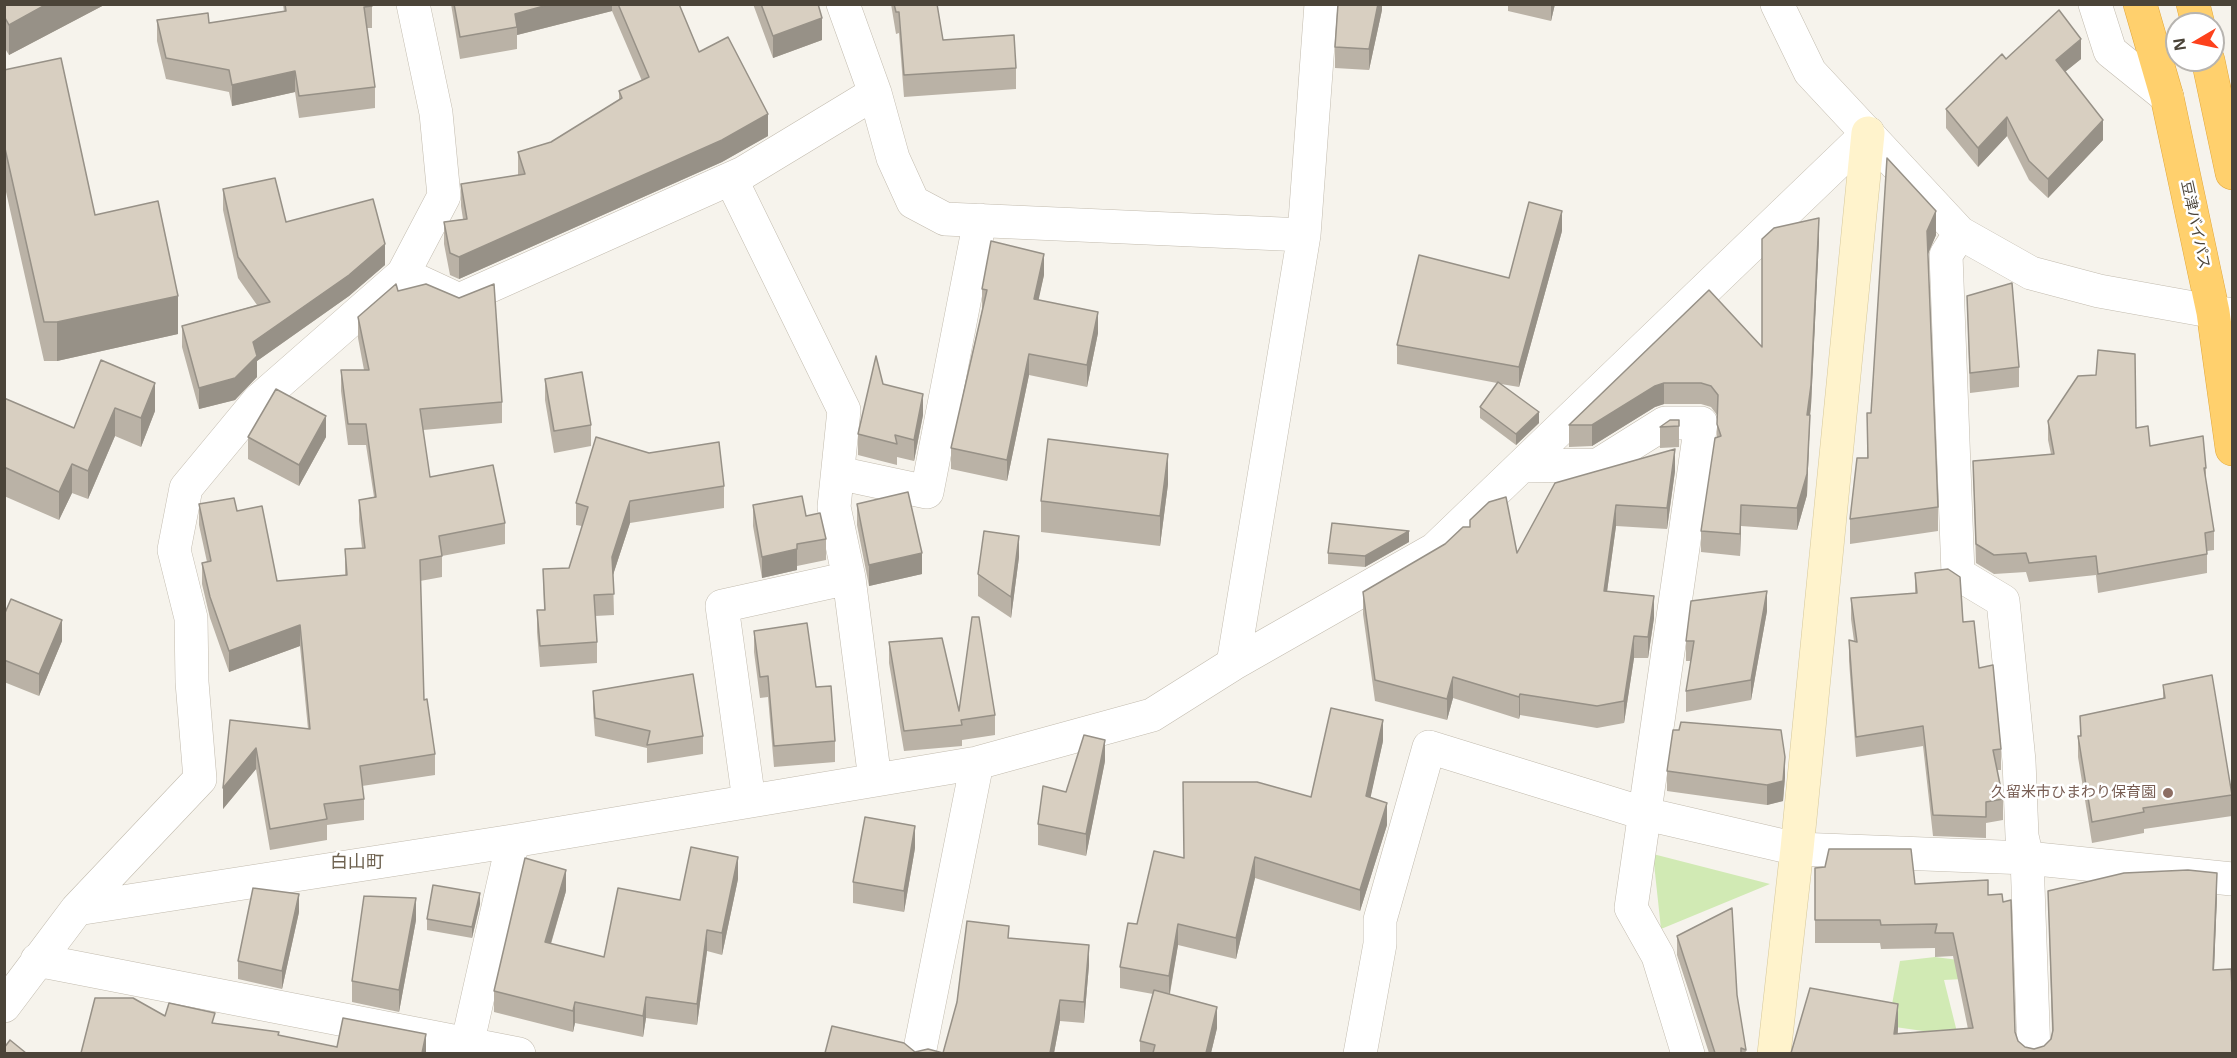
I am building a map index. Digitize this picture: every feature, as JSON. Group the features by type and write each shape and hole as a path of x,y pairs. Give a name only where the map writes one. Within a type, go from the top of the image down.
{"highway":[{"name":"豆津バイパス","path":"2140,4 2168,97 2223,313 2232,449"},
{"path":"2211,72 2232,173"}],"street":[{"path":"4,1006 77,909 200,779 192,682 191,618 174,550 186,488 258,401 403,274 444,196 436,113 413,4"},
{"path":"843,4 875,93 893,158 913,202 945,219 1304,235"},
{"path":"1233,664 1304,235 1321,4"},
{"path":"1777,4 1810,72 1960,233 2031,273 2099,291 2223,313"},
{"path":"2095,4 2109,51 2168,97"},
{"path":"403,274 459,300 731,179 875,93"},
{"path":"77,909 513,841 977,763 1152,715 1233,664 1435,549 1868,133"},
{"path":"1774,1053 1797,849 1868,133"},
{"path":"731,179 844,410 834,507 849,578 875,780"},
{"path":"838,473 927,492 980,220"},
{"path":"1960,233 1946,255 1958,574 2003,601 2019,761 2022,836 2027,858 2034,1053"},
{"path":"1522,466 1598,465 1665,423 1701,423 1631,908 1658,956 1688,1053"},
{"path":"750,801 722,606 849,578"},
{"path":"1360,1053 1380,944 1380,920 1429,747 1646,814 1797,849 2027,858 2232,879"},
{"path":"920,1053 977,763"},
{"path":"466,1048 513,841"},
{"path":"37,960 466,1048 519,1053"}],"green space":[{"path":"1653,854 1770,884 1661,929"},
{"path":"1935,957 1982,963 1981,978 1944,980 1958,1036 1888,1026 1900,961"}],"building":[{"path":"4,4 47,4 9,25 4,16"},
{"path":"285,4 372,4 372,6 364,7 375,87 299,96 295,71 232,85 229,70 166,58 157,20 208,13 209,23 286,11"},
{"path":"454,4 551,4 515,14 517,27 460,37"},
{"path":"618,4 679,4 699,52 728,37 768,114 722,140 459,257 450,253 444,222 467,219 461,184 525,174 518,152 551,142 622,98 619,91 649,77"},
{"path":"761,4 818,4 822,18 773,36"},
{"path":"894,4 937,4 943,40 1014,35 1016,68 904,75 899,12 896,12"},
{"path":"1338,4 1378,4 1369,49 1335,47"},
{"path":"2059,10 2081,39 2056,60 2103,120 2048,179 2029,161 2007,117 1978,148 1946,109 2002,54 2006,59"},
{"path":"61,58 95,215 158,201 178,296 57,322 44,322 4,144 4,70"},
{"path":"1887,158 1936,211 1927,231 1938,507 1850,519 1857,458 1868,458 1867,413 1871,413"},
{"path":"275,178 286,222 373,199 385,244 349,275 253,342 257,356 235,378 199,388 182,326 270,302 238,257 223,189"},
{"path":"1529,202 1562,211 1519,367 1397,345 1419,255 1509,278"},
{"path":"1819,218 1811,385 1807,415 1810,415 1807,474 1797,508 1741,505 1740,534 1701,531 1715,438 1721,436 1717,424 1718,395 1711,386 1701,383 1664,383 1655,386 1592,425 1569,425 1709,290 1762,347 1762,239 1774,228"},
{"path":"991,241 1044,254 1034,299 1098,312 1087,365 1029,354 1007,460 951,448 987,290 982,289"},
{"path":"2012,283 2019,367 1970,373 1967,296"},
{"path":"396,284 398,291 426,284 459,298 494,284 502,402 420,409 430,477 493,465 505,523 439,536 442,556 420,560 424,700 427,699 435,754 360,766 364,799 324,804 327,819 270,829 256,748 223,788 230,720 310,729 300,625 229,651 210,597 202,563 211,561 199,504 234,498 237,511 262,506 277,581 347,575 345,549 365,548 359,500 376,497 366,424 348,424 341,370 369,370 358,317"},
{"path":"2098,350 2135,354 2136,428 2148,426 2150,446 2203,436 2206,468 2204,468 2214,531 2205,533 2207,554 2098,574 2096,556 2029,563 2026,553 1994,555 1976,544 1973,461 2054,454 2048,421 2078,376 2096,375"},
{"path":"876,356 883,384 923,394 914,440 895,435 897,444 858,434"},
{"path":"101,360 155,383 141,418 115,408 88,471 72,464 59,492 4,467 4,398 74,428"},
{"path":"582,372 591,425 554,431 545,379"},
{"path":"1498,382 1539,412 1516,434 1480,407"},
{"path":"276,389 326,416 299,465 248,437"},
{"path":"1670,420 1679,420 1679,426 1660,427"},
{"path":"596,437 649,453 719,442 724,486 630,501 612,557 614,594 594,595 597,642 540,646 537,610 545,610 543,569 569,568 588,507 576,503"},
{"path":"1048,439 1168,454 1160,516 1041,501"},
{"path":"1675,449 1667,508 1616,505 1604,591 1654,596 1648,637 1634,636 1624,701 1597,706 1520,694 1519,697 1453,677 1447,699 1375,680 1363,592 1445,544 1463,527 1470,527 1470,520 1489,502 1506,497 1517,553 1555,483"},
{"path":"908,492 922,553 869,565 857,504"},
{"path":"802,496 806,516 820,513 826,539 797,544 797,549 762,557 753,505"},
{"path":"1332,523 1409,531 1365,556 1328,553"},
{"path":"984,531 1019,536 1011,597 978,574"},
{"path":"1948,569 1960,577 1963,622 1974,621 1979,668 1993,665 2001,749 1993,750 2003,799 1986,802 1986,817 1933,815 1923,726 1856,737 1849,640 1857,642 1851,598 1917,593 1915,573"},
{"path":"1767,591 1751,680 1686,691 1694,641 1686,641 1691,601"},
{"path":"11,599 62,620 39,674 4,660 4,615"},
{"path":"972,617 979,617 995,715 961,720 962,725 904,731 889,642 942,638 959,711"},
{"path":"807,623 816,687 831,686 835,741 774,746 768,676 760,677 754,631"},
{"path":"693,674 703,736 647,745 650,731 595,718 593,691"},
{"path":"2212,675 2232,795 2143,808 2144,812 2092,822 2078,736 2081,736 2080,716 2165,698 2163,685"},
{"path":"1331,708 1383,720 1366,796 1387,803 1360,890 1255,857 1236,938 1178,924 1169,976 1120,967 1128,923 1137,924 1154,851 1184,858 1183,782 1257,782 1311,797"},
{"path":"1681,722 1781,730 1785,757 1783,781 1767,785 1667,771 1673,730 1679,730"},
{"path":"1084,735 1105,740 1086,834 1038,824 1043,786 1066,792"},
{"path":"865,817 915,826 904,891 853,882"},
{"path":"691,847 738,857 722,933 707,930 697,1004 646,997 643,1016 575,1002 573,1011 494,991 525,858 566,870 545,942 604,957 618,888 680,900"},
{"path":"1829,849 1911,849 1915,884 1988,880 1988,895 2002,894 2003,902 2011,900 2015,1032 2018,1041 2025,1047 2034,1049 2044,1046 2051,1039 2053,1030 2048,891 2124,873 2188,870 2217,873 2213,970 2231,969 2232,1053 1791,1053 1810,988 1898,1004 1894,1034 1973,1028 1953,933 1935,933 1937,924 1881,925 1880,920 1815,920 1815,868 1825,867"},
{"path":"433,885 480,893 472,927 427,919"},
{"path":"253,888 299,894 282,971 238,961"},
{"path":"364,896 416,898 399,990 352,981"},
{"path":"1732,908 1737,995 1746,1050 1741,1048 1741,1053 1715,1053 1677,936"},
{"path":"967,921 1009,926 1008,938 1089,945 1084,1002 1060,1000 1050,1053 943,1053 957,1002"},
{"path":"1154,990 1217,1007 1206,1053 1153,1053 1155,1045 1140,1041"},
{"path":"95,998 133,998 165,1016 169,1003 215,1013 212,1023 279,1032 278,1035 337,1047 343,1018 426,1034 422,1053 81,1053"},
{"path":"832,1026 904,1043 915,1052 928,1049 943,1053 825,1053"},
{"path":"10,1040 26,1053 4,1053 4,1048"}],"place":[{"name":"久留米市ひまわり保育園","path":"2168,793"}],"district":[{"name":"白山町","path":"357,863"}]}
